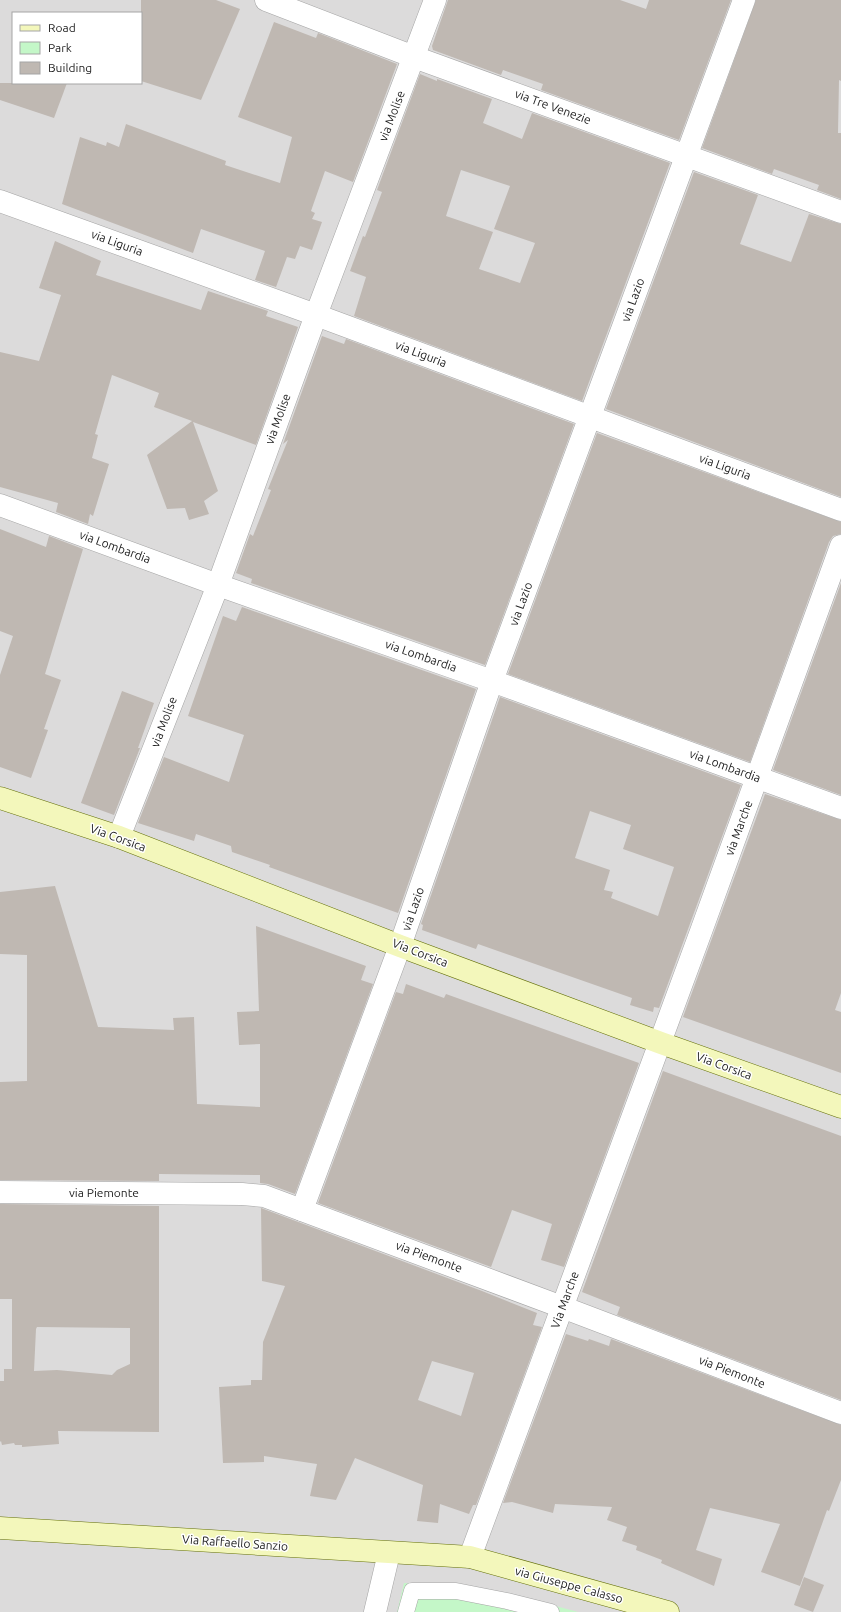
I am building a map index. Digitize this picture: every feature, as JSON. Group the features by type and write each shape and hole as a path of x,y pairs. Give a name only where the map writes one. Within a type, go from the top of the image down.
{"street":[{"name":"via Tre Venezie","path":"266,0 414,57 841,212"},
{"name":"via Molise","path":"119,837 218,585 316,315 435,0"},
{"name":"via Lazio","path":"302,1210 400,946 492,681 744,0"},
{"name":"via Liguria","path":"0,201 316,315 841,510"},
{"name":"via Lombardia","path":"0,505 218,585 492,681 841,808"},
{"name":"via Marche","path":"661,1043 841,546"},
{"name":"Via Corsica","path":"0,798 119,837 400,946 661,1043 841,1107"},
{"name":"Via Marche","path":"470,1557 661,1043"},
{"name":"via Piemonte","path":"0,1192 242,1194 264,1196 841,1413"},
{"name":"Via Raffaello Sanzio","path":"0,1528 470,1557"},
{"path":"375,1612 389,1553"},
{"name":"via Giuseppe Calasso","path":"470,1557 668,1612"}],"lane":[{"path":"406,1612 412,1591 456,1592 507,1601 551,1612"}],"shaded area":[{"path":"0,0 841,0 841,1612 0,1612"}],"green space":[{"path":"404,1583 507,1593 578,1612 397,1612"}],"building":[{"path":"141,0 216,0 240,9 201,100 142,81"},
{"path":"448,0 620,0 646,9 649,0 731,0 679,140 541,90 543,84 503,70 501,75 433,50 432,46"},
{"path":"756,0 841,0 841,81 839,80 838,133 841,133 841,199 817,190 819,185 774,169 772,174 702,148"},
{"path":"274,22 316,38 318,33 397,64 353,182 325,171 311,211 315,213 312,219 322,222 312,250 300,246 295,259 287,257 276,287 255,280 265,251 201,229 193,253 62,204 80,137 106,146 107,142 119,147 126,124 226,161 225,165 280,183 292,137 238,117"},
{"path":"420,74 492,99 483,123 522,139 532,113 670,163 582,401 354,316 366,277 350,271 382,192 377,190","holes":["461,170 510,186 494,229 535,243 520,283 479,269 493,232 446,216"]},
{"path":"0,83 67,84 54,118 0,100"},
{"path":"694,172 758,195 740,244 791,262 809,214 841,224 841,497 606,409"},
{"path":"55,241 101,261 96,275 201,310 208,291 268,311 266,316 298,327 256,445 193,422 218,491 204,501 209,514 189,520 185,508 167,509 147,455 192,421 154,407 159,393 112,375 95,434 98,435 92,458 109,464 93,516 90,514 88,524 56,512 58,503 0,487 0,352 39,361 61,295 39,288"},
{"path":"322,336 344,344 346,339 574,424 485,665 251,583 252,579 236,573 250,534 253,536 271,490 268,489 288,440 283,444"},
{"path":"597,433 841,522 841,534 833,536 829,542 750,762 508,674"},
{"path":"0,529 46,547 49,536 83,549 45,674 61,680 44,729 48,730 31,778 0,767 0,675 13,636 0,631"},
{"path":"841,583 841,795 773,770"},
{"path":"242,607 476,689 398,913 269,867 270,865 232,852 231,846 196,834 194,841 138,823 164,757 229,782 244,735 188,716 223,616 236,621"},
{"path":"122,691 154,703 138,748 140,748 114,815 81,803"},
{"path":"500,697 741,785 659,1008 654,1007 653,1012 630,1005 632,998 478,944 476,949 422,930 423,925 421,924","holes":["590,811 631,825 623,849 674,867 658,916 611,898 613,892 604,890 610,870 575,858"]},
{"path":"765,794 841,820 841,993 835,1010 841,1012 841,1073 683,1017"},
{"path":"55,886 98,1027 174,1030 173,1018 194,1017 197,1104 260,1107 260,1044 239,1045 237,1012 259,1011 256,926 366,966 361,980 373,984 295,1194 268,1184 260,1183 260,1175 159,1174 159,1181 0,1180 0,1082 27,1081 27,955 0,954 0,892"},
{"path":"406,984 444,998 446,994 639,1063 564,1267 541,1260 552,1224 512,1210 491,1267 318,1203 396,992 403,994"},
{"path":"663,1071 841,1136 841,1400 617,1315 620,1307 582,1292"},
{"path":"0,1204 159,1206 159,1432 58,1431 59,1444 22,1447 22,1445 15,1445 14,1443 2,1445 1,1441 0,1442 0,1381 4,1381 4,1369 12,1369 12,1299 0,1299","holes":["37,1327 130,1328 130,1364 117,1370 112,1375 57,1370 34,1371"]},
{"path":"261,1208 537,1313 533,1325 542,1327 476,1505 473,1505 469,1514 440,1504 438,1523 417,1521 423,1485 355,1458 336,1500 310,1496 317,1464 264,1456 264,1462 223,1463 219,1387 251,1385 251,1380 262,1380 263,1342 285,1286 262,1281","holes":["432,1361 474,1373 461,1416 418,1400"]},
{"path":"566,1334 588,1341 589,1339 609,1346 611,1339 841,1425 841,1480 829,1511 827,1510 800,1586 761,1572 780,1524 710,1508 696,1550 722,1559 714,1586 661,1563 662,1560 636,1550 637,1546 622,1541 627,1527 607,1520 612,1507 555,1504 553,1513 512,1502 503,1503"},
{"path":"804,1577 824,1585 813,1612 794,1605"}]}
